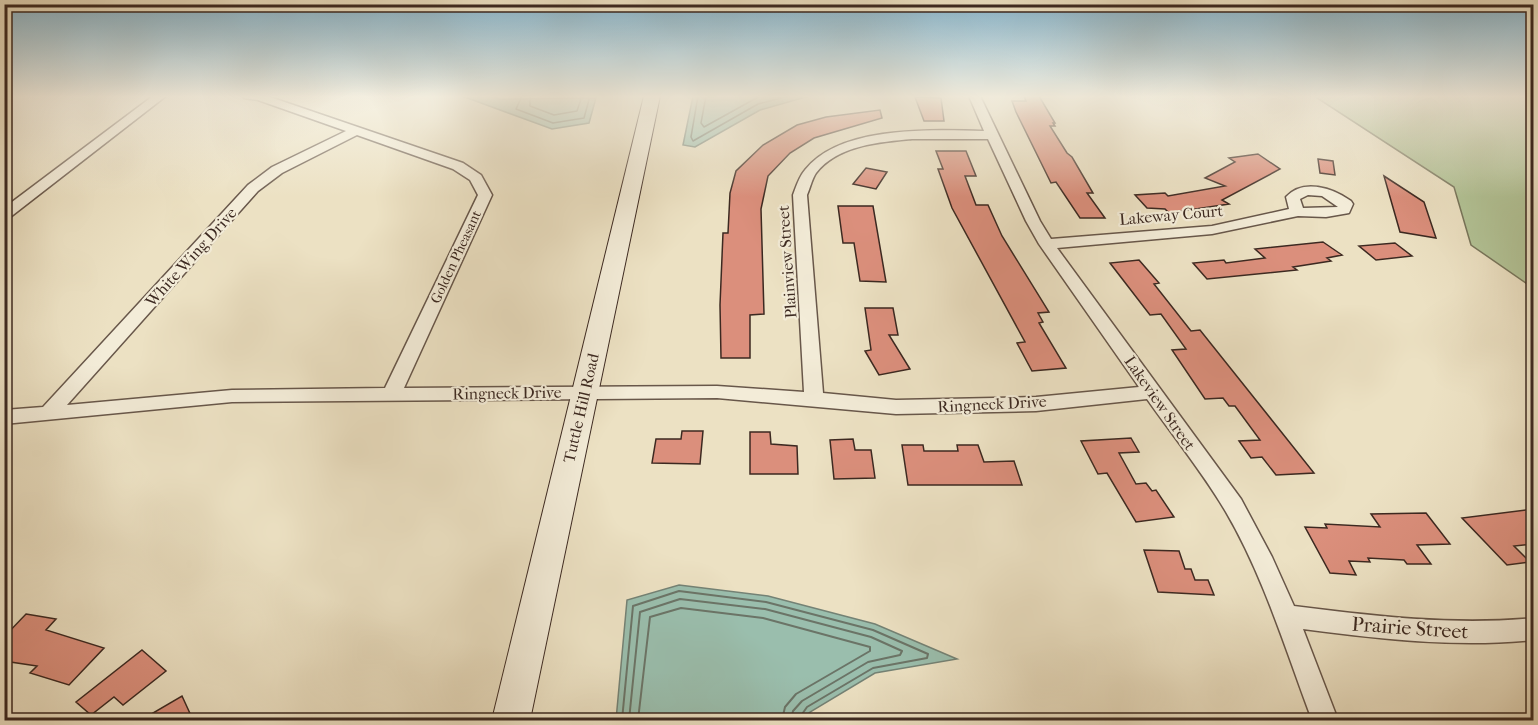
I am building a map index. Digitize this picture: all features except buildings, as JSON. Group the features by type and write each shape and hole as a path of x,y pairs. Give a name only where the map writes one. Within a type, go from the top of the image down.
{"main road":[{"name":"Tuttle Hill Road","path":"511,720 644,130"}],"street":[{"path":"4,215 116,130"},
{"name":"Golden Pheasant","path":"353,130 459,166 476,178 484,195 392,394"},
{"name":"Lakeview Street","path":"990,130 1033,221 1047,244 1233,505 1265,564 1325,720"},
{"name":"White Wing Drive","path":"48,413 253,188 277,170 356,131"},
{"name":"Plainview Street","path":"814,399 800,195 806,177 827,157 865,142 907,135 993,135"},
{"name":"Lakeway Court","path":"1047,244 1212,230 1298,212"},
{"name":"Ringneck Drive","path":"4,417 232,396 717,392 896,407 974,407 1036,404 1152,392"},
{"name":"Prairie Street","path":"1286,616 1378,628 1437,632 1533,629"}],"shaded area":[{"path":"1366,130 1533,130 1533,288 1471,245 1454,187"}],"water":[{"path":"686,130 725,130 695,147 683,145"},
{"path":"679,585 768,596 875,624 957,659 875,673 810,712 802,720 616,720 627,600"}]}
